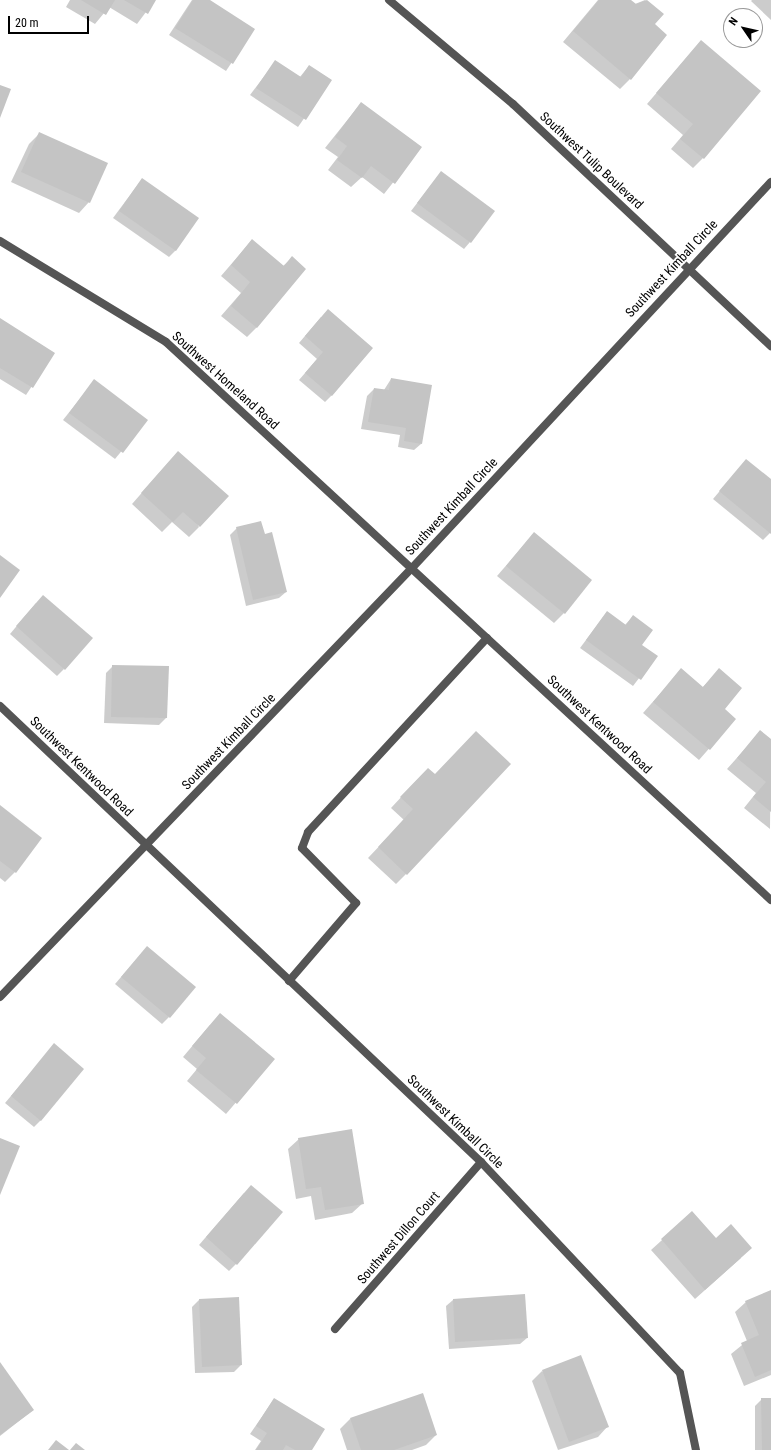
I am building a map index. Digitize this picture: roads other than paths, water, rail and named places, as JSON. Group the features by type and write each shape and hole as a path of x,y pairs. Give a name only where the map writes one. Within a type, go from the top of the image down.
{"street":[{"name":"Southwest Tulip Boulevard","path":"389,0 513,104 771,346"},
{"name":"Southwest Kimball Circle","path":"0,997 412,568 688,268 771,182"},
{"name":"Southwest Homeland Road","path":"0,240 166,342 412,568"},
{"name":"Southwest Kentwood Road","path":"412,568 771,900"},
{"path":"289,980 356,902 302,848 308,832 487,638"},
{"name":"Southwest Kentwood Road","path":"0,706 146,845"},
{"name":"Southwest Kimball Circle","path":"146,845 481,1162 680,1373 696,1450"},
{"name":"Southwest Dillon Court","path":"335,1329 481,1162"}]}
